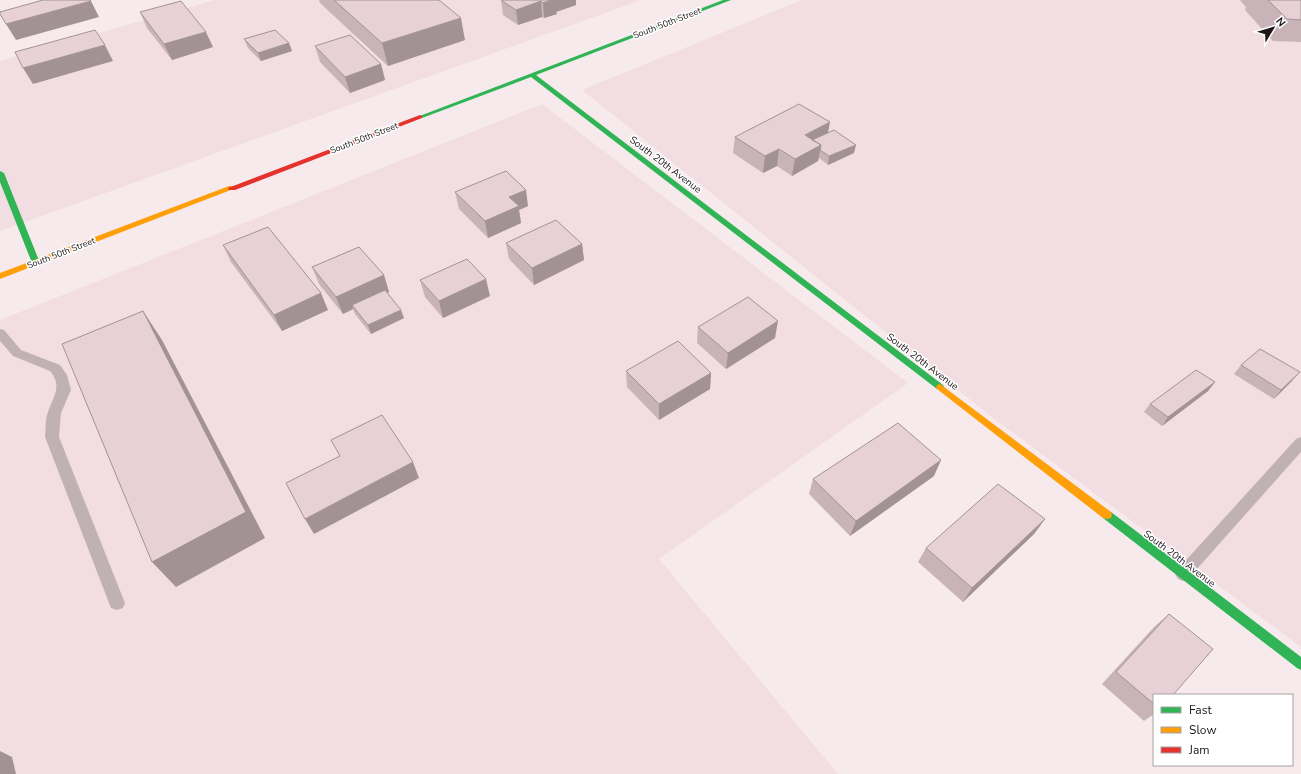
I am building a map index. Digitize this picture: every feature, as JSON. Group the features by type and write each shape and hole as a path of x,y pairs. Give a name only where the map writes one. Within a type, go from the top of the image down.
{"street":[{"name":"South 50th Street","path":"0,276 728,0"},
{"name":"South 20th Avenue","path":"532,74 1301,664"},
{"path":"0,173 36,262"}],"lane":[{"path":"0,333 17,353 54,368 61,375 64,390 54,413 52,437 117,603"},
{"path":"1183,574 1301,443"}],"shaded area":[{"path":"215,0 641,0 0,231 0,61"},
{"path":"802,0 1301,0 1301,647 992,417 582,90"},
{"path":"542,104 908,383 659,559 838,774 0,774 0,320"}],"building":[{"path":"43,0 91,1 6,24 0,14 0,12"},
{"path":"334,0 439,0 461,18 382,43"},
{"path":"501,0 551,0 543,3 541,1 516,10"},
{"path":"1268,0 1301,0 1301,20 1287,19"},
{"path":"181,1 206,32 164,44 140,12"},
{"path":"95,30 105,45 23,68 15,52"},
{"path":"275,30 289,43 258,53 244,39"},
{"path":"350,35 381,64 345,77 315,46"},
{"path":"799,104 830,122 805,135 821,145 795,159 779,149 765,156 735,137"},
{"path":"834,130 856,145 829,156 820,150 821,145 812,140"},
{"path":"506,171 526,190 509,197 519,206 485,221 455,192"},
{"path":"556,220 582,244 532,268 506,243"},
{"path":"268,227 321,293 274,315 223,245"},
{"path":"359,247 384,275 336,297 312,267"},
{"path":"467,259 486,279 439,301 420,280"},
{"path":"385,290 401,310 368,325 352,305"},
{"path":"748,297 778,321 728,353 698,327"},
{"path":"143,311 246,512 152,562 62,344"},
{"path":"678,341 711,373 659,404 626,371"},
{"path":"1260,349 1300,372 1281,390 1241,365"},
{"path":"1196,370 1215,382 1168,417 1150,404"},
{"path":"382,415 413,462 305,519 286,483 340,456 331,440"},
{"path":"898,423 941,460 856,521 813,479"},
{"path":"998,484 1045,519 972,588 926,548"},
{"path":"1169,614 1213,649 1174,694 1153,694 1153,703 1116,672"}],"traffic: fast":[{"path":"420,117 728,0"},
{"path":"532,75 940,387"},
{"path":"0,173 36,263"},
{"path":"1107,515 1301,664"}],"traffic: slow":[{"path":"0,276 232,188"},
{"path":"940,387 1107,515"}],"traffic: jam":[{"path":"232,188 420,117"}]}
